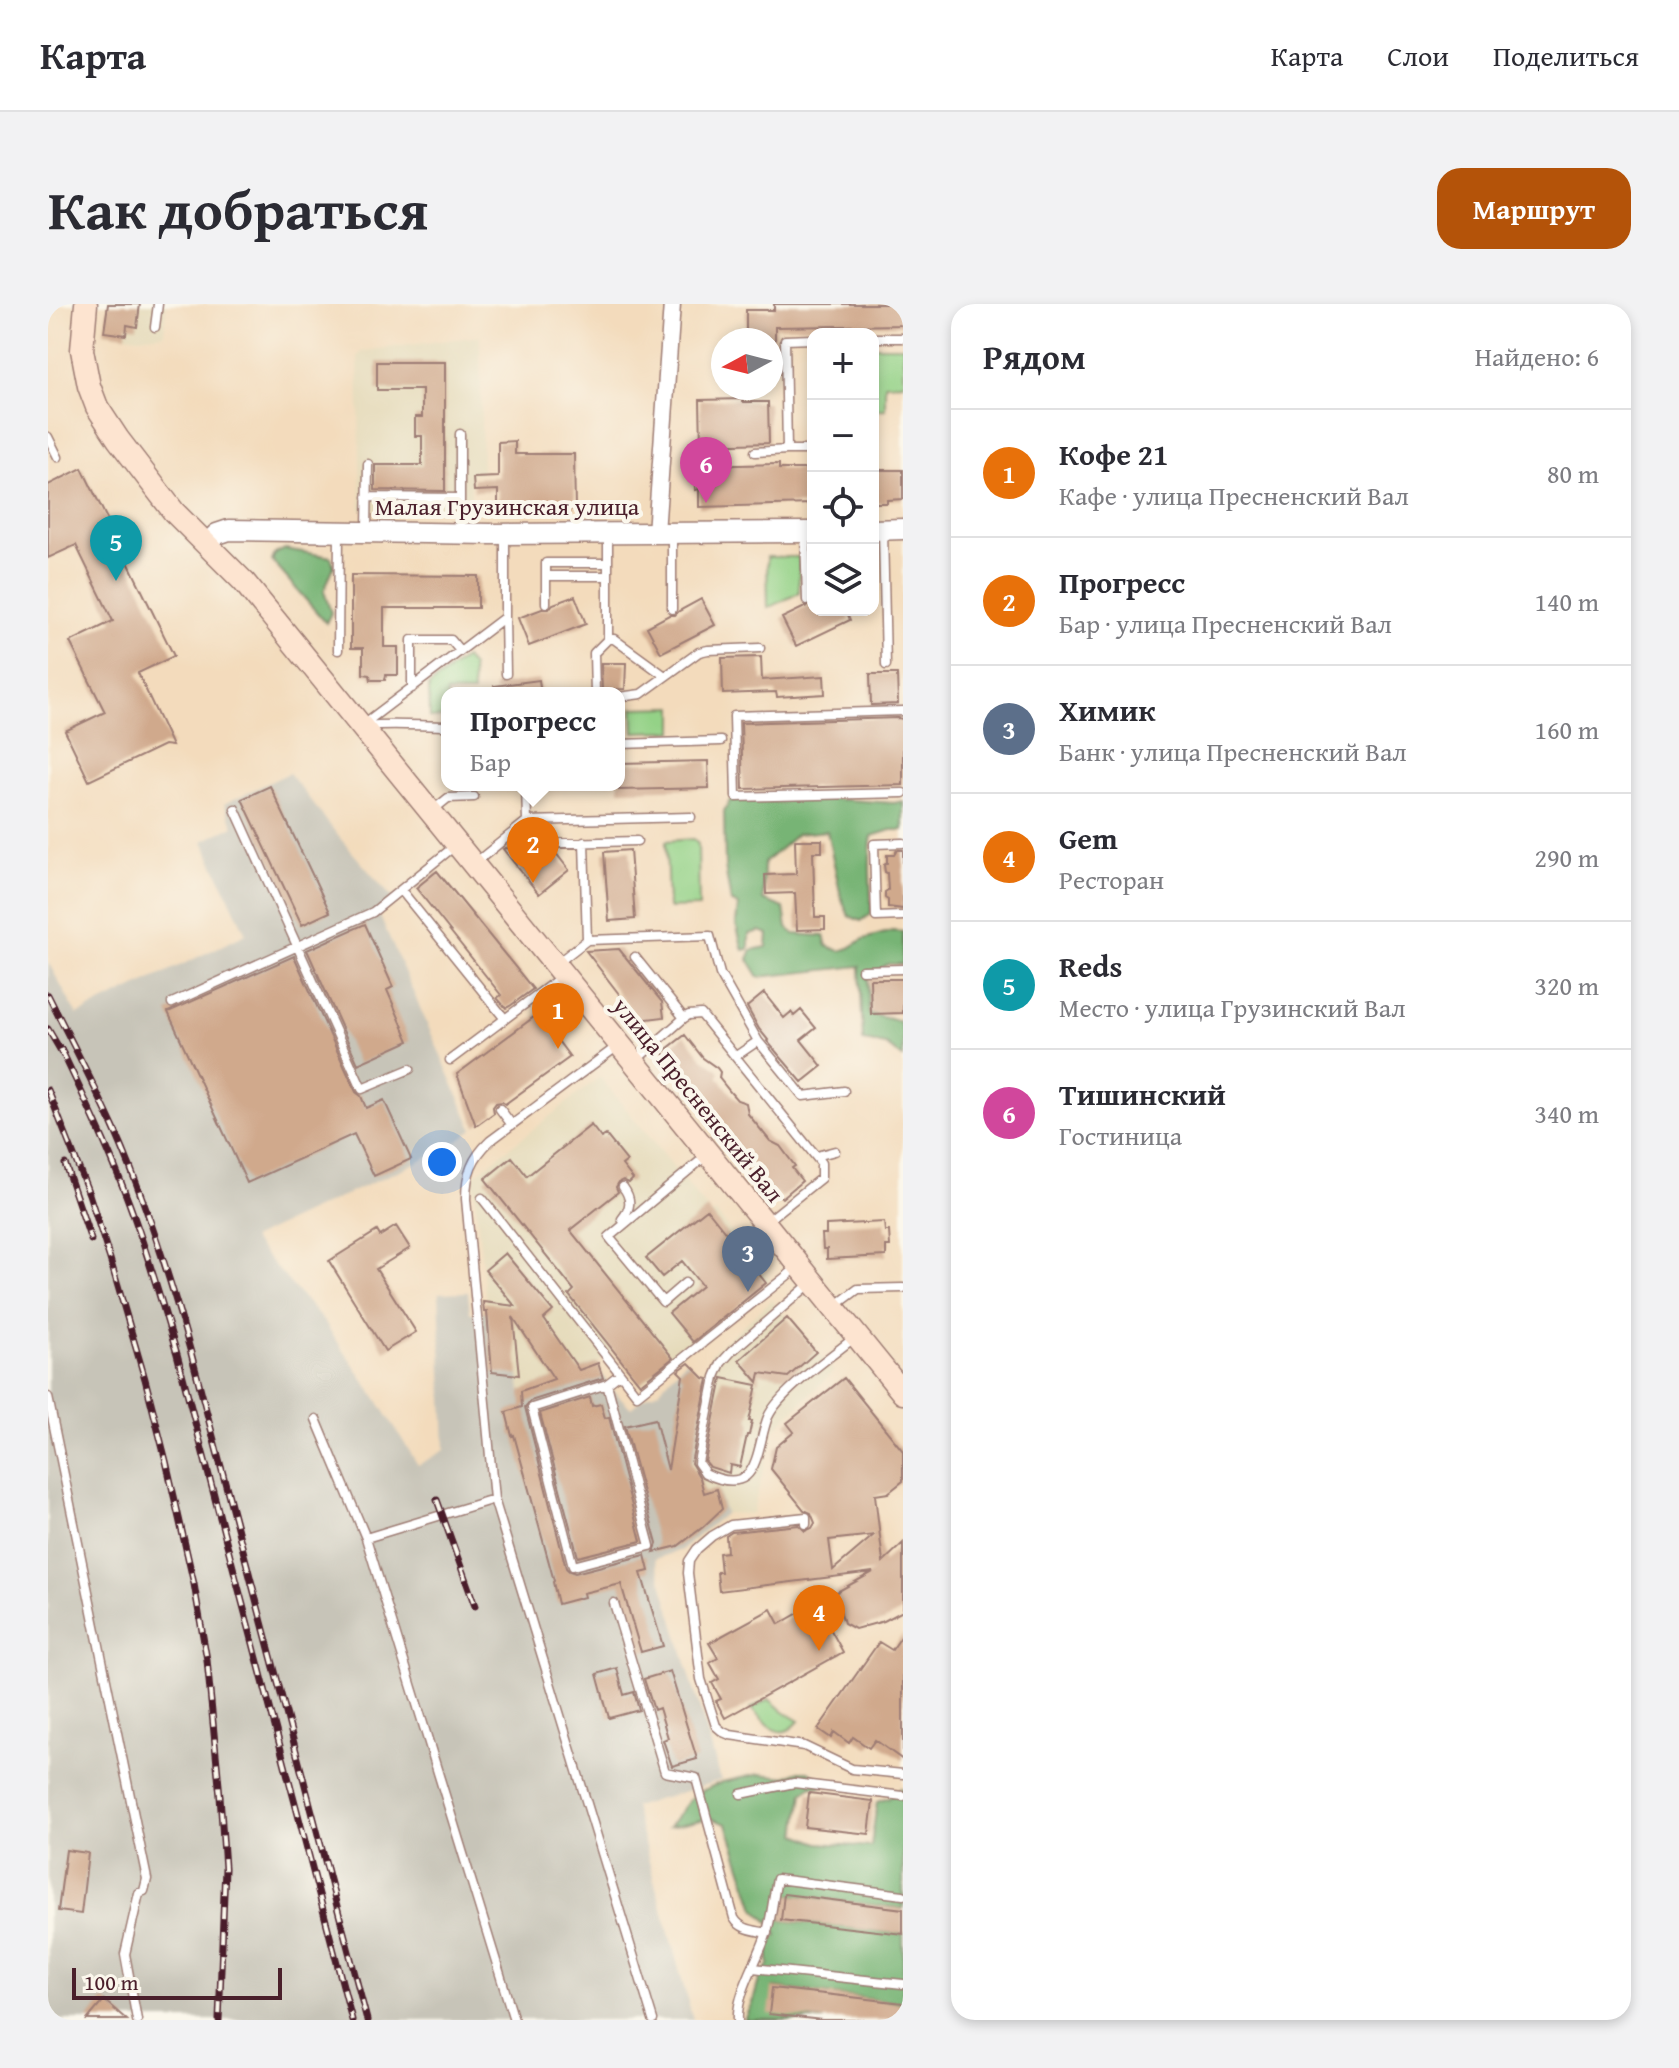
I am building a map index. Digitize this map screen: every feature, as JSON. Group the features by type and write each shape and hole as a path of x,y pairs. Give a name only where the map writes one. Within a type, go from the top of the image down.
{"main road":[{"name":"улица Пресненский Вал","path":"86,304 82,350 89,386 97,407 118,439 174,512 244,582 805,1274 902,1389"}],"street":[{"path":"664,533 672,304"},
{"name":"Малая Грузинская улица","path":"207,544 217,534 229,530 460,534 807,532"}],"lane":[{"path":"155,327 158,304"},
{"path":"785,326 787,450"},
{"path":"879,338 903,338"},
{"path":"785,340 807,339"},
{"path":"460,434 460,534"},
{"path":"48,437 58,457"},
{"path":"755,452 807,450"},
{"path":"367,532 368,464"},
{"path":"367,497 460,498"},
{"path":"886,530 886,665"},
{"path":"338,650 339,532"},
{"path":"595,687 594,653 608,639 608,533"},
{"path":"664,533 672,609"},
{"path":"505,534 506,674"},
{"path":"546,603 546,563 608,563"},
{"path":"546,576 608,576"},
{"path":"361,726 505,617"},
{"path":"608,639 614,639 665,676"},
{"path":"412,688 412,640 451,640 460,651"},
{"path":"625,696 641,694 699,652 760,648"},
{"path":"903,711 734,716 736,797 903,793"},
{"path":"361,726 441,726"},
{"path":"625,744 721,741"},
{"path":"526,791 527,821"},
{"path":"431,812 448,798 474,797"},
{"path":"235,809 362,1089 410,1069"},
{"path":"473,864 527,821 691,817"},
{"path":"517,830 528,844 637,841"},
{"path":"450,1060 505,1019 559,971 587,940 584,842"},
{"path":"903,843 874,844 876,917 903,916"},
{"path":"172,1003 373,912 457,844"},
{"path":"401,890 505,1019"},
{"path":"587,940 710,936 720,974 758,1041 803,1096 844,1091"},
{"path":"635,957 684,1018"},
{"path":"862,970 903,969"},
{"path":"653,2020 494,1499 466,1182 469,1169 480,1150 512,1125 689,1015 701,1014 821,1163 821,1178 765,1224"},
{"path":"736,1056 758,1041"},
{"path":"500,1109 512,1125"},
{"path":"816,1156 835,1151"},
{"path":"685,1283 663,1302 609,1237 708,1154"},
{"path":"623,1187 630,1201 629,1210 622,1219 625,1223"},
{"path":"482,1198 637,1395 805,1274"},
{"path":"805,1274 721,1363 715,1377 698,1463 705,1473 729,1481 745,1477 755,1463 763,1430 774,1406 856,1336"},
{"path":"833,1308 858,1289 903,1288"},
{"path":"607,1384 650,1546 573,1566 532,1408 607,1384 620,1374"},
{"path":"48,1397 147,1879 144,1891 139,1893 125,1954 137,2020"},
{"path":"316,1419 366,1538 514,2020"},
{"path":"366,1538 494,1499"},
{"path":"806,1524 806,1517 731,1525 697,1549 689,1561 700,1674 713,1719 719,1730 730,1735 804,1746 852,1769 903,1774"},
{"path":"614,1603 665,1772 696,1778 734,1918 744,1928 767,1933"},
{"path":"741,1794 794,1783 903,1796"},
{"path":"738,2020 742,1996 767,1933 777,1879 903,1895"},
{"path":"753,1968 903,1984"}],"shaded area":[{"path":"108,304 166,304 164,334 139,337 104,332"},
{"path":"480,336 482,472 471,473 471,510 361,510 358,356 363,351"},
{"path":"289,773 394,900 379,914 473,1129 449,1147 251,1239 324,1322 418,1465 445,1450 439,1293 468,1292 470,1313 487,1312 492,1372 519,1375 521,1391 598,1363 607,1384 631,1408 658,1391 686,1360 708,1379 691,1466 695,1479 700,1478 704,1493 717,1489 725,1513 681,1550 655,1559 721,1780 634,1807 693,2020 48,2020 48,962 77,1015 246,934 203,841 234,826 224,804"},
{"path":"600,1077 712,1215 716,1213 770,1280 641,1385 613,1350 598,1363 521,1391 512,1306 486,1303 473,1176"},
{"path":"772,1300 834,1371 774,1430 752,1514 725,1513 717,1490 704,1493 691,1466 711,1353"}],"green space":[{"path":"879,346 903,346 903,383 885,384 885,409 879,410"},
{"path":"285,549 331,557 334,566 324,591 331,613 326,623 272,561 275,554"},
{"path":"767,557 799,557 799,593 768,608"},
{"path":"465,658 472,667 473,687 441,687 441,717 430,718 429,686"},
{"path":"674,707 674,731 634,732 633,708"},
{"path":"731,799 903,801 903,830 872,836 871,914 861,921 849,916 841,897 827,831 797,834 764,863 763,900 784,908 787,928 794,934 824,936 827,946 840,951 864,939 892,931 903,932 903,964 888,964 868,976 869,1014 899,1021 903,1032 903,1058 886,1045 863,1041 860,966 759,977 748,959 752,950 767,947 768,934 760,931 749,934 749,949 743,950 736,924 738,906 731,902 725,867 724,811"},
{"path":"693,839 698,844 699,907 668,908 666,841"},
{"path":"769,1699 799,1721 786,1731 768,1725 751,1709"},
{"path":"799,1771 809,1771 821,1780 821,1787 812,1786 803,1793 797,1834 819,1843 871,1847 877,1802 889,1798 901,1788 903,1790 903,1909 785,1894 782,1920 903,1934 903,2003 773,1988 822,2020 744,2020 759,1980 769,1965 768,1942 777,1935 755,1908 727,1824 710,1818 669,1827 694,1794 722,1782 760,1774 786,1777"}],"building":[{"path":"108,304 140,304 137,327 127,325 126,335 104,332"},
{"path":"774,304 903,304 903,325 746,328 746,310 774,310"},
{"path":"377,362 445,362 445,491 375,490 375,465 422,465 422,436 415,436 415,417 422,417 422,390 377,390"},
{"path":"700,400 768,402 769,443 701,445"},
{"path":"515,441 515,454 574,454 575,509 498,510 498,490 474,491 473,478 498,477 498,442"},
{"path":"779,464 779,469 807,469 807,504 699,507 695,466"},
{"path":"82,468 174,656 138,673 172,746 164,745 89,781 65,731 105,712 70,642 113,621 76,545 48,558 48,485"},
{"path":"879,470 903,470 903,499 887,500 887,503 879,503"},
{"path":"351,575 478,576 478,608 384,608 384,647 398,647 398,675 386,675 385,680 371,680 370,675 363,674 363,648 351,648"},
{"path":"575,596 586,624 529,646 518,618 549,609 553,604"},
{"path":"701,599 715,625 661,653 647,627"},
{"path":"807,606 807,616 848,616 850,620 796,646 782,618"},
{"path":"761,657 762,680 824,676 825,694 777,697 776,692 723,694 722,658"},
{"path":"601,663 626,663 625,689 602,687"},
{"path":"870,674 897,674 898,704 871,705"},
{"path":"539,680 540,687 494,687"},
{"path":"903,719 903,785 743,789 741,723"},
{"path":"708,761 709,788 625,790 625,763"},
{"path":"270,786 330,912 302,925 242,799"},
{"path":"795,840 822,840 822,852 813,852 815,917 825,917 825,929 797,930 795,893 766,894 765,875 796,874"},
{"path":"505,848 535,851 540,857 548,851 555,852 569,870 539,894"},
{"path":"630,850 635,919 609,921 604,852"},
{"path":"897,850 903,850 903,909 888,907 885,898 888,890 884,865 887,855 894,855"},
{"path":"437,871 533,989 510,1006 506,1008 497,998 501,995 416,888"},
{"path":"365,924 393,987 387,990 409,1041 358,1064 307,950"},
{"path":"619,949 662,1002 664,1017 639,1020 586,951"},
{"path":"294,956 356,1092 366,1108 384,1100 411,1159 374,1176 354,1134 247,1183 168,1012"},
{"path":"870,979 903,979 903,1013 871,1014"},
{"path":"764,993 784,1018 791,1012 794,1016 801,1010 816,1028 801,1040 822,1066 802,1082 767,1041 747,1007"},
{"path":"538,1014 570,1057 505,1104 496,1103 494,1113 476,1126 457,1074"},
{"path":"685,1035 703,1058 717,1068 719,1078 737,1100 746,1103 748,1114 795,1166 792,1168 802,1181 782,1198 775,1191 771,1194 668,1065 671,1062 663,1052"},
{"path":"591,1125 601,1138 606,1135 627,1161 622,1165 633,1179 629,1183 619,1182 616,1187 618,1192 570,1230 673,1358 640,1384 569,1295 574,1290 485,1179 512,1157 527,1176"},
{"path":"707,1209 766,1283 693,1342 669,1313 702,1286 682,1261 662,1277 646,1258"},
{"path":"884,1222 885,1231 889,1231 890,1246 886,1246 886,1256 827,1259 822,1234 826,1234 826,1225"},
{"path":"396,1226 410,1248 376,1269 416,1332 385,1351 329,1261 377,1231 380,1236"},
{"path":"505,1253 553,1311 544,1319 579,1370 598,1363 603,1378 530,1401 525,1407 566,1568 575,1573 645,1555 649,1571 641,1573 663,1646 641,1652 621,1584 583,1593 584,1597 558,1604 506,1412 522,1407 521,1391 554,1379 513,1317 519,1375 492,1372 487,1312 484,1312 483,1302 515,1306 485,1270"},
{"path":"787,1318 816,1352 788,1377 760,1373 758,1382 739,1360"},
{"path":"689,1363 708,1379 691,1463 704,1493 717,1489 722,1509 678,1546 654,1552 657,1544 625,1426 655,1419 668,1470 683,1376 678,1371"},
{"path":"722,1378 757,1385 749,1421 752,1421 740,1467 730,1465 729,1473 710,1467 705,1461"},
{"path":"844,1378 903,1451 903,1481 888,1493 875,1495 883,1562 903,1543 903,1611 884,1621 855,1629 844,1623 835,1593 873,1572 719,1591 719,1553 727,1552 726,1536 732,1532 799,1525 805,1531 815,1523 811,1513 804,1510 771,1469 776,1447 794,1432 787,1423","holes":["874,1535 833,1570 829,1540"]},
{"path":"590,1397 592,1406 601,1404 605,1418 609,1417 641,1541 578,1557 540,1413"},
{"path":"816,1603 843,1652 725,1718 716,1701 721,1699 712,1683 719,1679 710,1663 718,1658 709,1643 771,1609 779,1624"},
{"path":"903,1634 903,1760 875,1740 869,1748 853,1737 849,1743 834,1732 831,1738 818,1729 879,1642 892,1650"},
{"path":"617,1668 624,1695 634,1692 639,1710 609,1718 597,1674"},
{"path":"670,1671 697,1759 672,1766 663,1740 668,1738 659,1708 654,1710 644,1679"},
{"path":"809,1793 873,1801 869,1834 805,1827"},
{"path":"66,1850 88,1853 81,1914 58,1911"},
{"path":"784,1894 903,1909 903,1934 781,1920"},
{"path":"772,1988 903,2003 903,2020 822,2020 769,2014"},
{"path":"104,2000 127,2020 87,2020"}],"railway":[{"path":"48,995 116,1133 166,1269 191,1353 367,2020"},
{"path":"48,1029 65,1058"},
{"path":"61,1049 119,1176 177,1354 352,2020"},
{"path":"48,1090 89,1194 110,1259 145,1379 194,1584 207,1660 225,1868 219,2020"},
{"path":"65,1164 91,1240"},
{"path":"437,1500 475,1606"}],"place":[{"name":"Тишинский","path":"706,503"},
{"name":"Reds","path":"116,581"},
{"name":"Прогресс","path":"533,883"},
{"name":"Кофе 21","path":"558,1049"},
{"name":"Химик","path":"748,1292"},
{"name":"Gem","path":"819,1651"}]}
